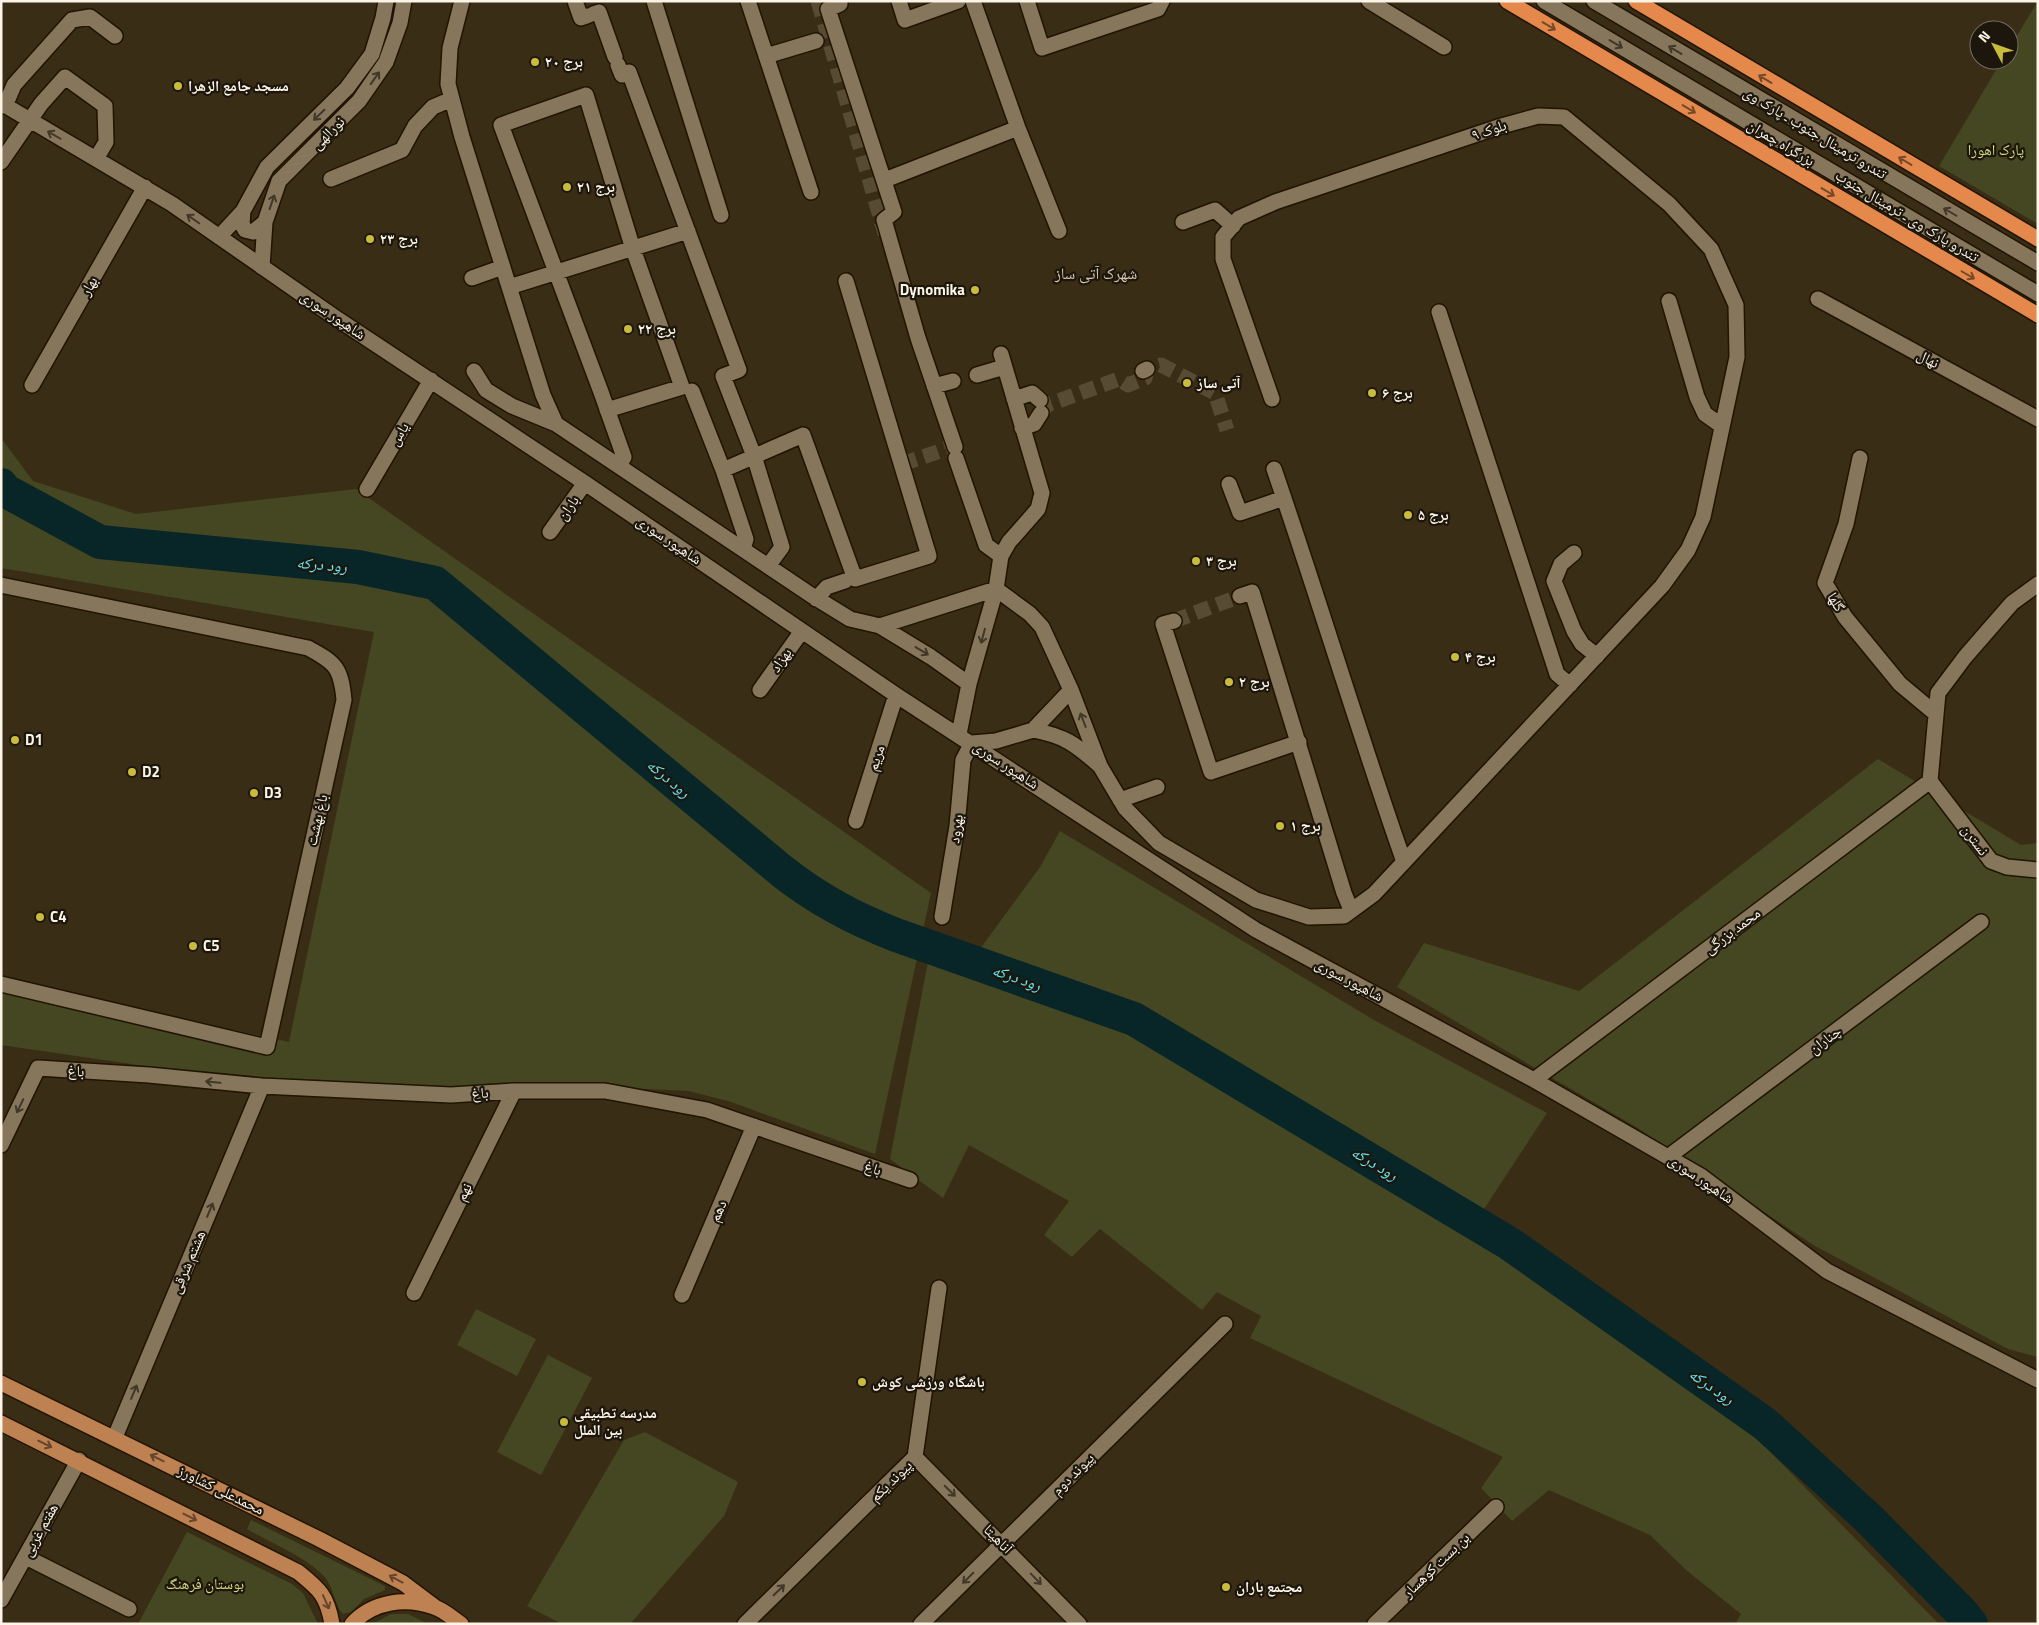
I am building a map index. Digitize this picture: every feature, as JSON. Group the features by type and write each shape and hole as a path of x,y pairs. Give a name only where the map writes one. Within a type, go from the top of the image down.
{"highway":[{"name":"بزرگراه چمران","path":"1507,1 2038,315"},
{"path":"1636,1 2038,239"},
{"path":"1653,1 1687,32"}],"main road":[{"name":"محمدعلی کشاورز","path":"1,1383 115,1437 403,1583 461,1624"},
{"path":"1,1422 298,1572 319,1589 326,1600 332,1624"},
{"path":"352,1624 358,1618 380,1605 405,1600 435,1607"}],"street":[{"name":"نورالهی","path":"219,237 243,211 267,167 347,88 372,54 386,1"},
{"name":"نورالهی","path":"262,266 266,222 279,181 359,101 386,62 400,23 404,1"},
{"path":"462,1 450,48 448,84 462,137 543,395 556,424"},
{"path":"575,1 581,18 599,12 622,74 629,72 739,370 723,376 754,456 782,548 768,566"},
{"path":"654,1 721,216"},
{"path":"748,1 811,192"},
{"path":"899,1 905,20 958,1"},
{"path":"973,1 1018,128 1059,231"},
{"path":"1026,1 1042,48 1158,9 1162,1"},
{"path":"1369,1 1444,47"},
{"name":"تندرو پارک وی ـ ترمینال جنوب","path":"1544,1 2038,294"},
{"name":"تندرو ترمینال جنوب ـ پارک وی","path":"1594,1 2038,264"},
{"path":"840,4 828,9 894,212 884,220 918,338 986,545 1001,556"},
{"path":"3,104 14,85 72,20 90,17 115,36"},
{"path":"766,56 816,41"},
{"path":"1,162 41,104 65,77 105,106 106,142 96,159"},
{"path":"607,410 682,387 633,249 586,95 501,125 624,457 619,466"},
{"path":"331,179 402,150 415,126 433,107 452,99"},
{"name":"شاهپور سوری","path":"3,104 145,187 896,695 1256,930 1534,1080 1701,1176 1828,1271 2038,1380"},
{"name":"بلوک ۹","path":"1272,399 1223,259 1223,237 1239,218 1275,202 1498,127 1538,116 1564,117 1669,204 1711,249 1736,305 1737,358 1703,517 1688,550 1662,586 1570,685 1374,894 1352,910"},
{"path":"890,178 1018,128"},
{"name":"بهار","path":"32,385 145,187"},
{"path":"1183,222 1215,210 1233,226"},
{"path":"243,211 242,224 245,230 253,232 266,222"},
{"path":"509,287 688,231"},
{"path":"472,278 503,266"},
{"path":"722,470 803,436 855,579 929,556 846,281"},
{"name":"نهال","path":"1818,299 2038,419"},
{"path":"1669,301 1697,396 1705,414 1722,426"},
{"path":"1439,312 1557,674 1570,685"},
{"path":"958,734 969,684 996,589 1001,556 1009,542 1038,509 1042,493 1002,360 976,374"},
{"path":"474,371 486,390 512,406 556,424 816,598 850,619 880,626 931,657 969,684"},
{"name":"یاس","path":"367,489 431,380"},
{"path":"934,386 953,381"},
{"path":"692,391 746,540 743,549"},
{"path":"1014,400 1032,393 1040,406 1034,424 1022,428"},
{"name":"گلها","path":"1860,458 1846,524 1825,583 1846,617 1900,684 1936,714"},
{"path":"1274,469 1367,757 1404,862"},
{"name":"باران","path":"550,532 585,483"},
{"path":"1229,484 1240,512 1284,498"},
{"path":"1574,553 1561,564 1554,581 1574,630 1582,644 1597,656"},
{"path":"816,598 828,587 845,581"},
{"path":"1930,781 1938,693 1965,657 2012,602 2038,584"},
{"name":"باغ بهشت","path":"1,585 308,648 328,659 336,668 342,678 344,700 266,1047 1,984"},
{"path":"880,626 996,589"},
{"path":"996,589 1030,614 1042,628 1071,690 1100,766 1125,808 1159,844 1256,900 1309,917 1344,916 1352,910 1344,893 1252,592 1240,596"},
{"path":"1174,620 1163,624 1211,772 1299,742"},
{"name":"بهزاد","path":"760,690 802,631"},
{"path":"1033,730 1071,690"},
{"name":"مریم","path":"856,821 896,695"},
{"path":"972,743 996,741 1033,730 1055,734 1074,744 1100,766"},
{"name":"بهرود","path":"942,917 957,826 963,760 972,743"},
{"name":"نسترن","path":"1930,781 1991,861 2007,867 2038,870"},
{"name":"محمد بزرگی","path":"1534,1080 1930,781"},
{"path":"1120,800 1157,787"},
{"name":"چناران","path":"1668,1157 1981,922"},
{"name":"باغ","path":"1,1145 38,1068 262,1086 451,1095 514,1091 605,1091 707,1110 910,1180"},
{"name":"هشتم شرقی","path":"115,1437 262,1086"},
{"name":"نهم","path":"414,1293 514,1091"},
{"name":"دهم","path":"682,1295 754,1126"},
{"name":"پیوند یکم","path":"745,1624 915,1457 939,1288"},
{"name":"پیوند دوم","path":"921,1624 1225,1324"},
{"name":"آناهیتا","path":"915,1457 1079,1624"},
{"name":"هفتم غربی","path":"1,1600 78,1460"},
{"name":"بن بست کوهسار","path":"1375,1624 1496,1507"},
{"path":"26,1557 129,1609"}],"green space":[{"name":"پارک اهورا","path":"2038,1 2038,224 1939,166 1996,70 2019,70 2019,32"},
{"path":"1,438 33,481 136,514 356,489 931,893 875,1154 731,1102 689,1091 603,1087 468,1089 241,1080 1,1045 1,979 289,1042 374,632 1,568"},
{"path":"1878,759 2021,845 2038,843 2038,1357 2008,1349 1815,1246 1636,1127 1397,987 1424,943 1579,991"},
{"path":"1060,831 1374,1020 1547,1113 1484,1209 1471,1236 1733,1414 1939,1624 1735,1624 1741,1614 1686,1570 1650,1535 1549,1490 1512,1521 1481,1488 1503,1457 1250,1338 1261,1316 1217,1292 1202,1310 1100,1229 1072,1257 1044,1235 1069,1201 969,1145 943,1198 890,1159 933,936 980,949 1040,867"},
{"path":"476,1309 536,1339 517,1376 457,1345"},
{"path":"548,1355 592,1378 541,1475 497,1452"},
{"path":"645,1432 738,1482 724,1516 630,1624 562,1624 527,1606 624,1440"},
{"path":"251,1520 385,1586 385,1590 364,1599 351,1612 343,1614 324,1576 307,1562 247,1529"},
{"name":"بوستان فرهنگ","path":"187,1532 292,1584 303,1593 318,1624 138,1624"},
{"path":"391,1614 408,1614 428,1624 372,1624"}],"waterway":[{"name":"رود درکه","path":"1,485 4,490 100,542 358,567 435,583 783,872 823,900 865,922 896,935 1134,1019 1510,1244 1765,1424 1868,1518 1971,1624"}],"tunnel":[{"path":"818,1 885,234"},
{"path":"1041,413 1047,405 1119,379 1128,385 1145,378 1147,369 1161,365 1215,393 1227,430"},
{"path":"902,464 952,447 948,432"},
{"path":"1174,621 1240,596"}],"place":[{"name":"برج ۲۰","path":"535,62"},
{"name":"مسجد جامع الزهرا","path":"178,86"},
{"name":"برج ۲۱","path":"567,187"},
{"name":"برج ۲۳","path":"370,239"},
{"name":"Dynomika","path":"975,290"},
{"name":"برج ۲۲","path":"628,329"},
{"name":"آتی ساز","path":"1187,383"},
{"name":"برج ۶","path":"1372,393"},
{"name":"برج ۵","path":"1408,515"},
{"name":"برج ۳","path":"1196,561"},
{"name":"برج ۴","path":"1455,657"},
{"name":"برج ۲","path":"1229,682"},
{"name":"D1","path":"15,740"},
{"name":"D2","path":"132,772"},
{"name":"D3","path":"254,793"},
{"name":"برج ۱","path":"1280,826"},
{"name":"C4","path":"40,917"},
{"name":"C5","path":"193,946"},
{"name":"باشگاه ورزشی کوش","path":"862,1382"},
{"name":"مدرسه تطبیقی بین الملل","path":"564,1422"},
{"name":"مجتمع باران","path":"1226,1587"}],"district":[{"name":"شهرک آتی ساز","path":"1096,273"}]}
